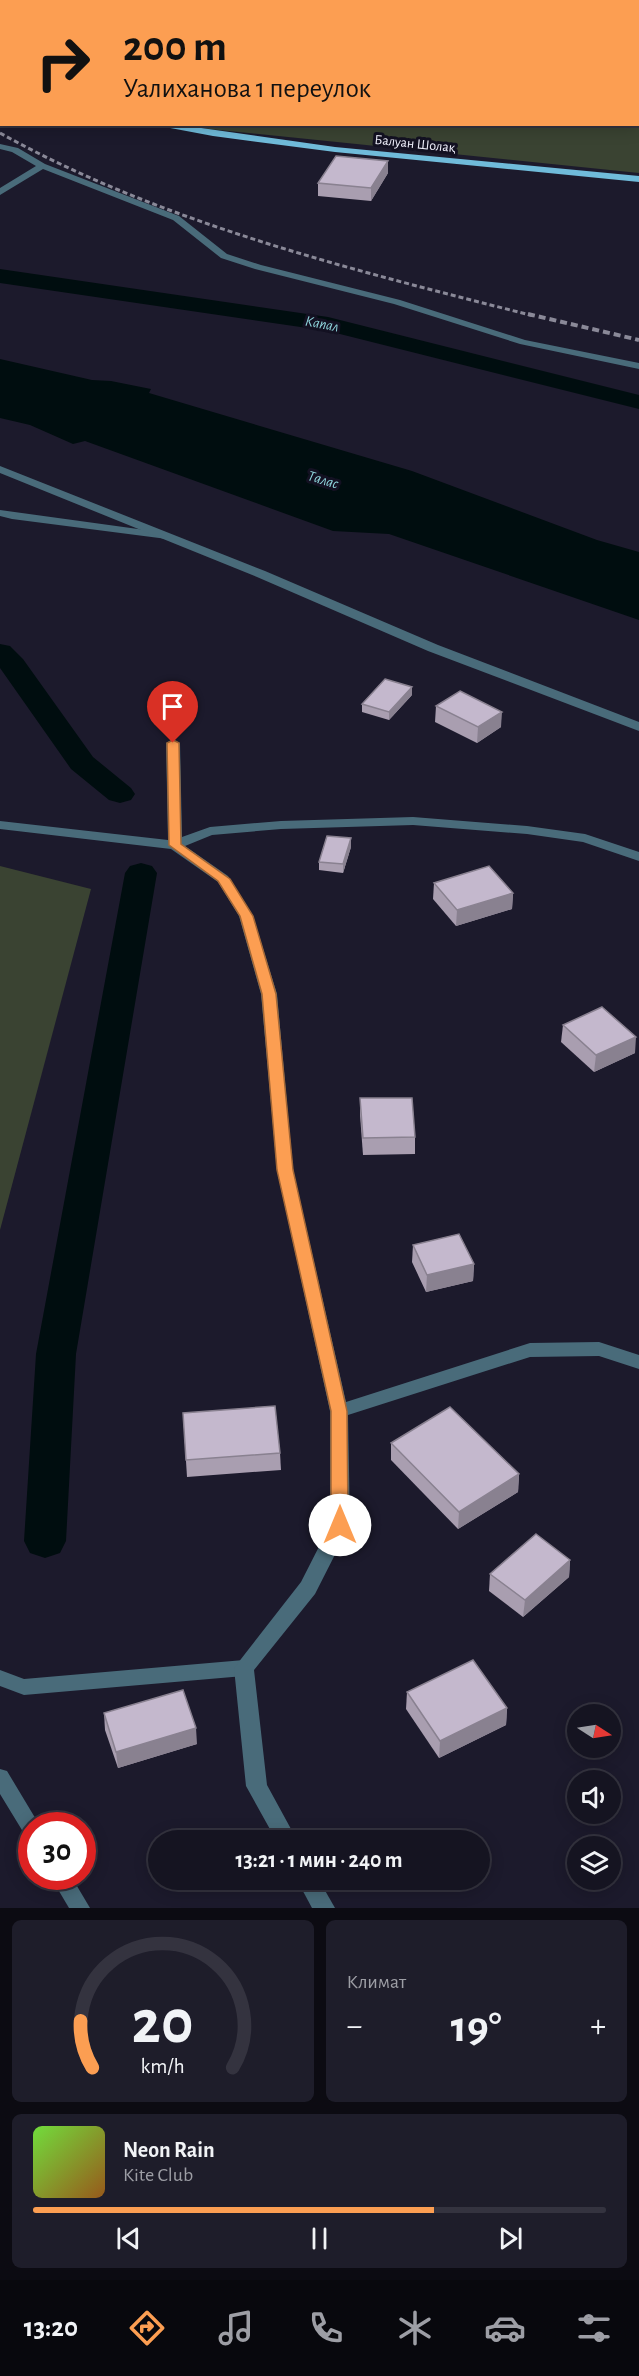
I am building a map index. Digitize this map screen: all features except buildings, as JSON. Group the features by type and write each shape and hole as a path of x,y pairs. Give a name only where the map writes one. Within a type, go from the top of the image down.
{"main road":[{"name":"Балуан Шолақ","path":"165,126 217,135 441,161 639,179"}],"street":[{"path":"0,469 167,536 433,648 639,727"},
{"path":"173,743 175,845"},
{"path":"0,825 175,845 210,831 281,825 413,821 527,830 585,838 639,857"},
{"path":"175,845 223,879 246,916 269,994 285,1170 339,1411 340,1525 308,1588 244,1668 257,1786 281,1830"},
{"path":"339,1411 530,1350 599,1349 639,1362"},
{"path":"314,1890 324,1908"}],"lane":[{"path":"0,146 15,150 42,165 176,218 224,256 397,302 524,342 639,366"},
{"path":"0,192 42,165"},
{"path":"0,513 167,536"},
{"path":"0,1678 24,1687 244,1668"},
{"path":"0,1777 22,1812"},
{"path":"69,1890 80,1908"}],"green space":[{"path":"193,126 639,126 639,173"},
{"path":"0,866 91,889 0,1230"}],"water":[{"name":"Талас","path":"0,359 92,380 111,381 151,389 149,393 412,471 597,540 639,552 639,620 389,534 333,531 85,441 73,444 30,425 0,418"}],"waterway":[{"name":"Капал","path":"0,276 328,324 639,402"},
{"path":"0,652 13,665 82,763 120,794"},
{"path":"45,1541 56,1354 141,873"}],"railway":[{"path":"0,133 127,194 193,219 329,262 534,316"},
{"path":"528,314 639,340"}],"route":[{"path":"173,743 175,845 223,879 246,916 269,994 285,1170 339,1411 340,1525"}]}
